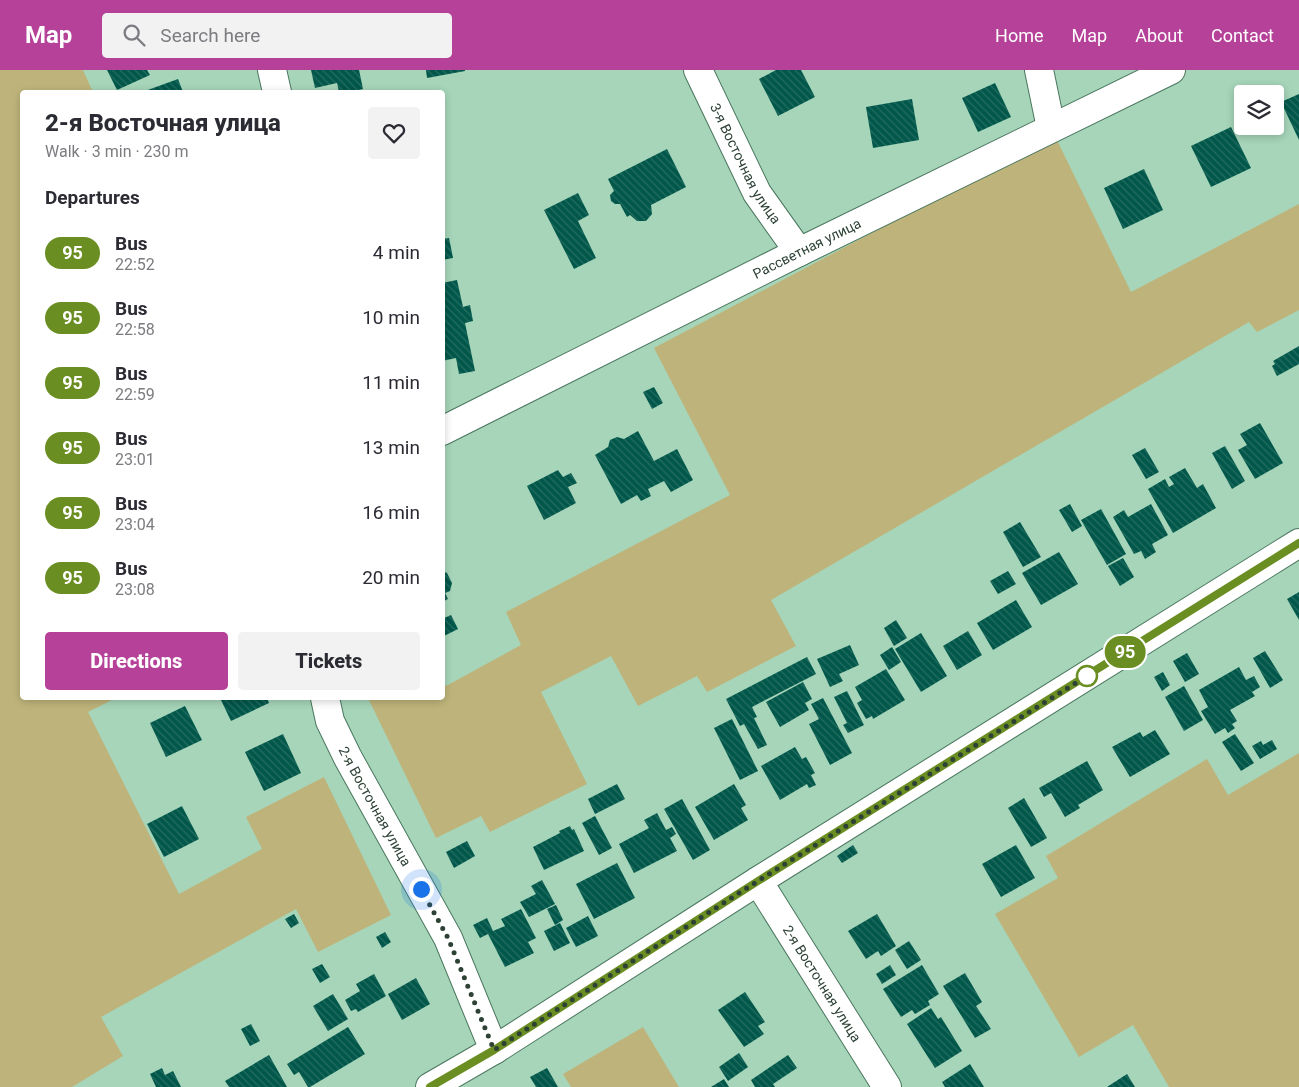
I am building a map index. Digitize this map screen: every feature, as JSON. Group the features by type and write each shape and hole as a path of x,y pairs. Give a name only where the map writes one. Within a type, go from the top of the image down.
{"street":[{"path":"272,70 277,90"},
{"name":"3-я Восточная улица","path":"698,70 756,193 799,252"},
{"path":"1039,70 1051,128"},
{"name":"Рассветная улица","path":"445,429 799,252 1171,70"},
{"path":"430,1087 494,1050 758,881 1299,543"},
{"name":"2-я Восточная улица","path":"325,700 330,721 348,758 448,938 494,1050"},
{"name":"2-я Восточная улица","path":"758,881 887,1087"}],"shaded area":[{"path":"0,70 83,70 92,90 20,90 20,700 112,700 88,712 179,894 262,849 246,817 324,777 391,915 318,952 296,909 101,1017 123,1056 72,1087 0,1087"},
{"path":"1055,136 1131,292 1299,204 1299,310 1257,332 1249,322 771,600 796,646 707,692 697,676 638,706 611,656 541,692 587,784 490,832 481,816 436,838 369,700 445,700 445,684 446,686 521,645 506,612 730,495 654,348"},
{"path":"1299,753 1299,1087 1169,1087 1133,1025 1079,1057 995,914 1058,878 1046,856 1207,759 1228,795"},
{"path":"643,1027 679,1087 571,1087 563,1074"}],"building":[{"path":"107,70 147,70 150,75 117,90"},
{"path":"311,70 359,70 363,89 339,90 337,83 315,88"},
{"path":"426,70 465,70 465,71 427,78"},
{"path":"776,70 801,70 815,97 778,116 759,79"},
{"path":"178,79 182,90 148,90"},
{"path":"995,83 1011,117 978,132 962,98"},
{"path":"1299,94 1299,140 1284,108 1284,101"},
{"path":"912,99 919,140 873,148 866,107"},
{"path":"1231,127 1251,168 1211,187 1191,146"},
{"path":"667,149 686,187 651,205 652,214 646,221 637,221 630,215 627,217 620,204 615,204 611,201 610,195 614,191 608,179"},
{"path":"1144,169 1163,210 1123,229 1104,188"},
{"path":"578,193 589,215 578,221 596,258 574,269 544,210"},
{"path":"449,238 453,258 445,259 445,239"},
{"path":"457,280 463,307 470,305 473,321 465,323 475,371 459,374 456,358 445,360 445,282"},
{"path":"1299,346 1299,364 1277,376 1272,366 1275,364 1273,361"},
{"path":"654,387 663,403 652,409 643,392"},
{"path":"1260,423 1283,463 1255,479 1238,450 1247,445 1240,434"},
{"path":"638,431 654,461 677,449 693,480 671,492 664,481 648,489 651,496 641,501 637,495 621,504 595,455 608,447 610,440 617,437 624,439"},
{"path":"1225,446 1245,481 1232,489 1212,453"},
{"path":"1145,448 1159,472 1146,479 1132,455"},
{"path":"1185,468 1197,488 1203,484 1216,508 1173,533 1148,489 1165,479 1169,487 1174,484 1169,477"},
{"path":"558,470 563,477 571,473 577,483 568,487 576,503 544,520 527,486"},
{"path":"1070,504 1082,526 1072,532 1059,510"},
{"path":"1151,504 1168,535 1152,544 1156,552 1145,559 1141,551 1134,554 1113,517 1124,510 1128,517"},
{"path":"1101,509 1126,554 1107,565 1081,520"},
{"path":"1020,522 1041,557 1023,567 1003,532"},
{"path":"1059,552 1078,584 1041,605 1022,573"},
{"path":"1123,558 1134,577 1120,586 1108,566"},
{"path":"1008,571 1016,584 998,594 990,581"},
{"path":"445,572 452,583 450,591 445,593"},
{"path":"1299,592 1299,620 1287,599"},
{"path":"1016,600 1032,627 993,650 977,623"},
{"path":"451,615 458,629 445,636 445,618"},
{"path":"896,620 907,638 894,646 884,628"},
{"path":"968,631 982,655 957,670 943,646"},
{"path":"921,633 947,676 921,692 895,649"},
{"path":"850,645 859,665 839,674 843,681 830,687 817,659"},
{"path":"892,647 901,662 889,670 880,655"},
{"path":"1265,651 1283,680 1270,688 1253,658"},
{"path":"1187,653 1199,674 1185,682 1173,661"},
{"path":"807,657 816,674 752,707 757,717 754,718 767,745 758,749 744,724 740,726 726,699"},
{"path":"1239,667 1246,680 1254,676 1260,687 1252,692 1255,696 1230,710 1237,721 1232,724 1235,728 1228,733 1225,728 1215,734 1201,711 1208,707 1199,690"},
{"path":"886,669 905,700 873,719 872,716 866,719 857,703 862,700 855,687"},
{"path":"1163,672 1170,685 1162,691 1154,677"},
{"path":"803,682 812,699 805,703 809,710 780,727 766,702"},
{"path":"1184,686 1203,720 1184,731 1165,697"},
{"path":"847,691 864,725 848,733 843,725 847,723 834,697"},
{"path":"823,698 852,753 830,765 809,724 819,719 811,704"},
{"path":"221,700 268,700 269,703 231,721"},
{"path":"185,706 202,740 166,757 150,723"},
{"path":"732,719 758,771 740,780 714,728"},
{"path":"1155,730 1170,754 1130,777 1112,747 1140,732 1143,737"},
{"path":"283,734 301,773 264,791 245,752"},
{"path":"1235,734 1254,763 1241,771 1222,742"},
{"path":"1272,740 1277,749 1260,759 1252,746 1261,741 1263,745"},
{"path":"795,747 802,759 806,757 815,773 811,775 816,785 809,788 807,784 780,800 761,766"},
{"path":"1087,761 1103,790 1078,805 1080,808 1065,817 1051,793 1044,797 1039,788"},
{"path":"617,784 625,799 595,814 588,799"},
{"path":"734,784 746,805 741,808 748,820 714,840 695,807"},
{"path":"1024,798 1047,838 1031,847 1008,808"},
{"path":"682,799 710,850 693,860 664,809"},
{"path":"182,806 199,839 164,857 147,824"},
{"path":"657,813 666,830 672,827 676,834 670,838 677,851 634,873 619,844 649,828 644,820"},
{"path":"595,816 612,848 599,855 582,823"},
{"path":"570,826 572,830 574,829 584,851 544,870 533,847"},
{"path":"467,841 475,856 454,868 446,852"},
{"path":"853,845 858,853 842,863 837,856"},
{"path":"1016,845 1035,878 1001,897 982,864"},
{"path":"617,863 635,898 594,919 576,884"},
{"path":"542,880 555,904 529,917 520,902 536,894 531,886"},
{"path":"556,905 563,920 555,925 547,909"},
{"path":"521,909 536,938 528,942 534,953 505,967 488,934 480,938 473,925 487,918 493,931 505,926 501,919"},
{"path":"294,914 299,923 291,928 285,919"},
{"path":"877,914 896,946 881,956 878,951 866,959 848,931"},
{"path":"588,916 598,936 576,947 566,928"},
{"path":"560,923 570,943 554,951 544,931"},
{"path":"385,932 391,942 382,948 376,937"},
{"path":"909,941 921,960 907,969 895,950"},
{"path":"322,964 330,977 320,983 312,969"},
{"path":"890,965 896,975 882,984 876,974"},
{"path":"922,965 939,994 928,1001 930,1005 915,1014 912,1010 901,1017 883,989"},
{"path":"965,973 982,1002 976,1006 991,1029 975,1038 943,986"},
{"path":"374,974 386,996 358,1012 356,1009 351,1011 345,1000 360,991 356,984"},
{"path":"416,978 430,1004 402,1020 388,994"},
{"path":"745,992 765,1022 758,1026 764,1034 744,1047 718,1010"},
{"path":"333,994 348,1019 328,1031 313,1006"},
{"path":"931,1008 938,1019 941,1017 962,1051 935,1068 907,1024"},
{"path":"251,1024 260,1041 250,1046 241,1029"},
{"path":"348,1027 365,1054 310,1087 308,1087 299,1072 294,1075 287,1064"},
{"path":"739,1053 748,1067 728,1081 719,1067"},
{"path":"269,1055 287,1087 229,1087 225,1081"},
{"path":"788,1055 797,1068 773,1084 775,1087 755,1087 751,1080"},
{"path":"970,1064 984,1087 945,1087 942,1082"},
{"path":"162,1068 165,1075 173,1071 181,1087 156,1087 150,1074"},
{"path":"547,1068 558,1087 536,1087 530,1077"},
{"path":"1127,1074 1135,1087 1107,1087"},
{"path":"724,1079 729,1087 711,1087"}],"bus line":[{"name":"95","path":"430,1087 494,1050 758,881 1299,543"}],"route":[{"path":"421,889 448,938 494,1050 758,881 1087,676"}]}
